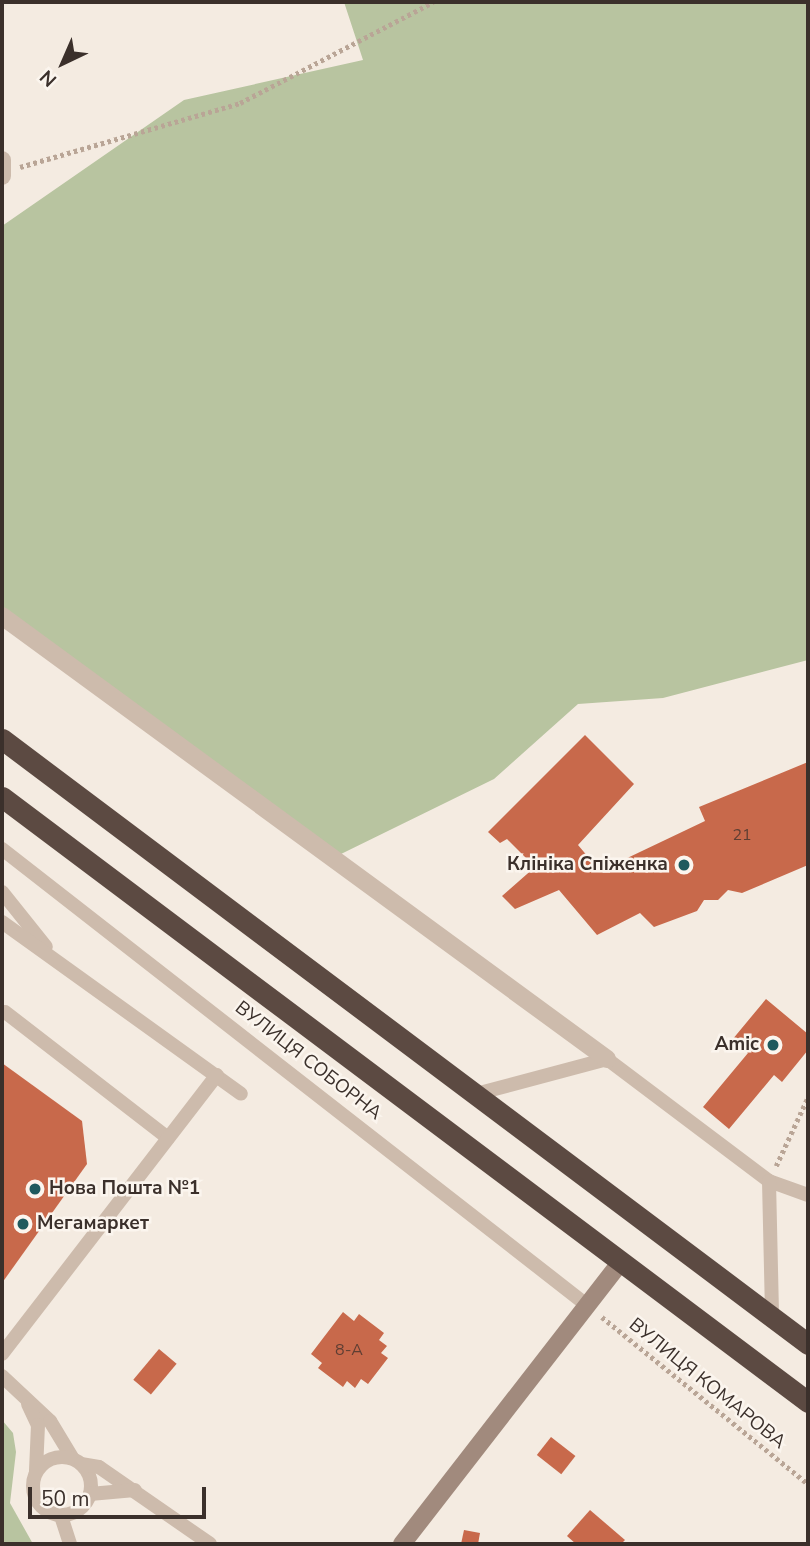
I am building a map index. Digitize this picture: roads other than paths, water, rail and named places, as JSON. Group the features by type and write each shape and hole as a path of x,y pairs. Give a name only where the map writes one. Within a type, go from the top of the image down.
{"highway":[{"path":"2,739 472,1095 808,1344"},
{"path":"2,797 808,1402"}],"main road":[{"path":"402,1544 621,1262"}],"street":[{"path":"2,616 607,1059"}],"lane":[{"name":"ВУЛИЦЯ СОБОРНА","path":"2,849 588,1306"},
{"path":"2,892 49,951"},
{"path":"2,922 49,951 241,1094"},
{"path":"5,1012 168,1138"},
{"path":"472,1095 607,1059 769,1181 808,1195"},
{"path":"2,1354 150,1155 168,1138 217,1075"},
{"path":"769,1181 772,1317"},
{"path":"2,1376 66,1442 91,1482 90,1494 80,1509 61,1516"},
{"path":"24,1397 38,1425 36,1500 61,1516 70,1544"},
{"path":"36,1471 52,1458 99,1467 210,1544"},
{"path":"90,1494 135,1490"}],"place":[{"name":"Клініка Спіженка","path":"684,865"},
{"name":"Amic","path":"773,1045"},
{"name":"Нова Пошта №1","path":"35,1189"},
{"name":"Мегамаркет","path":"23,1224"}]}
